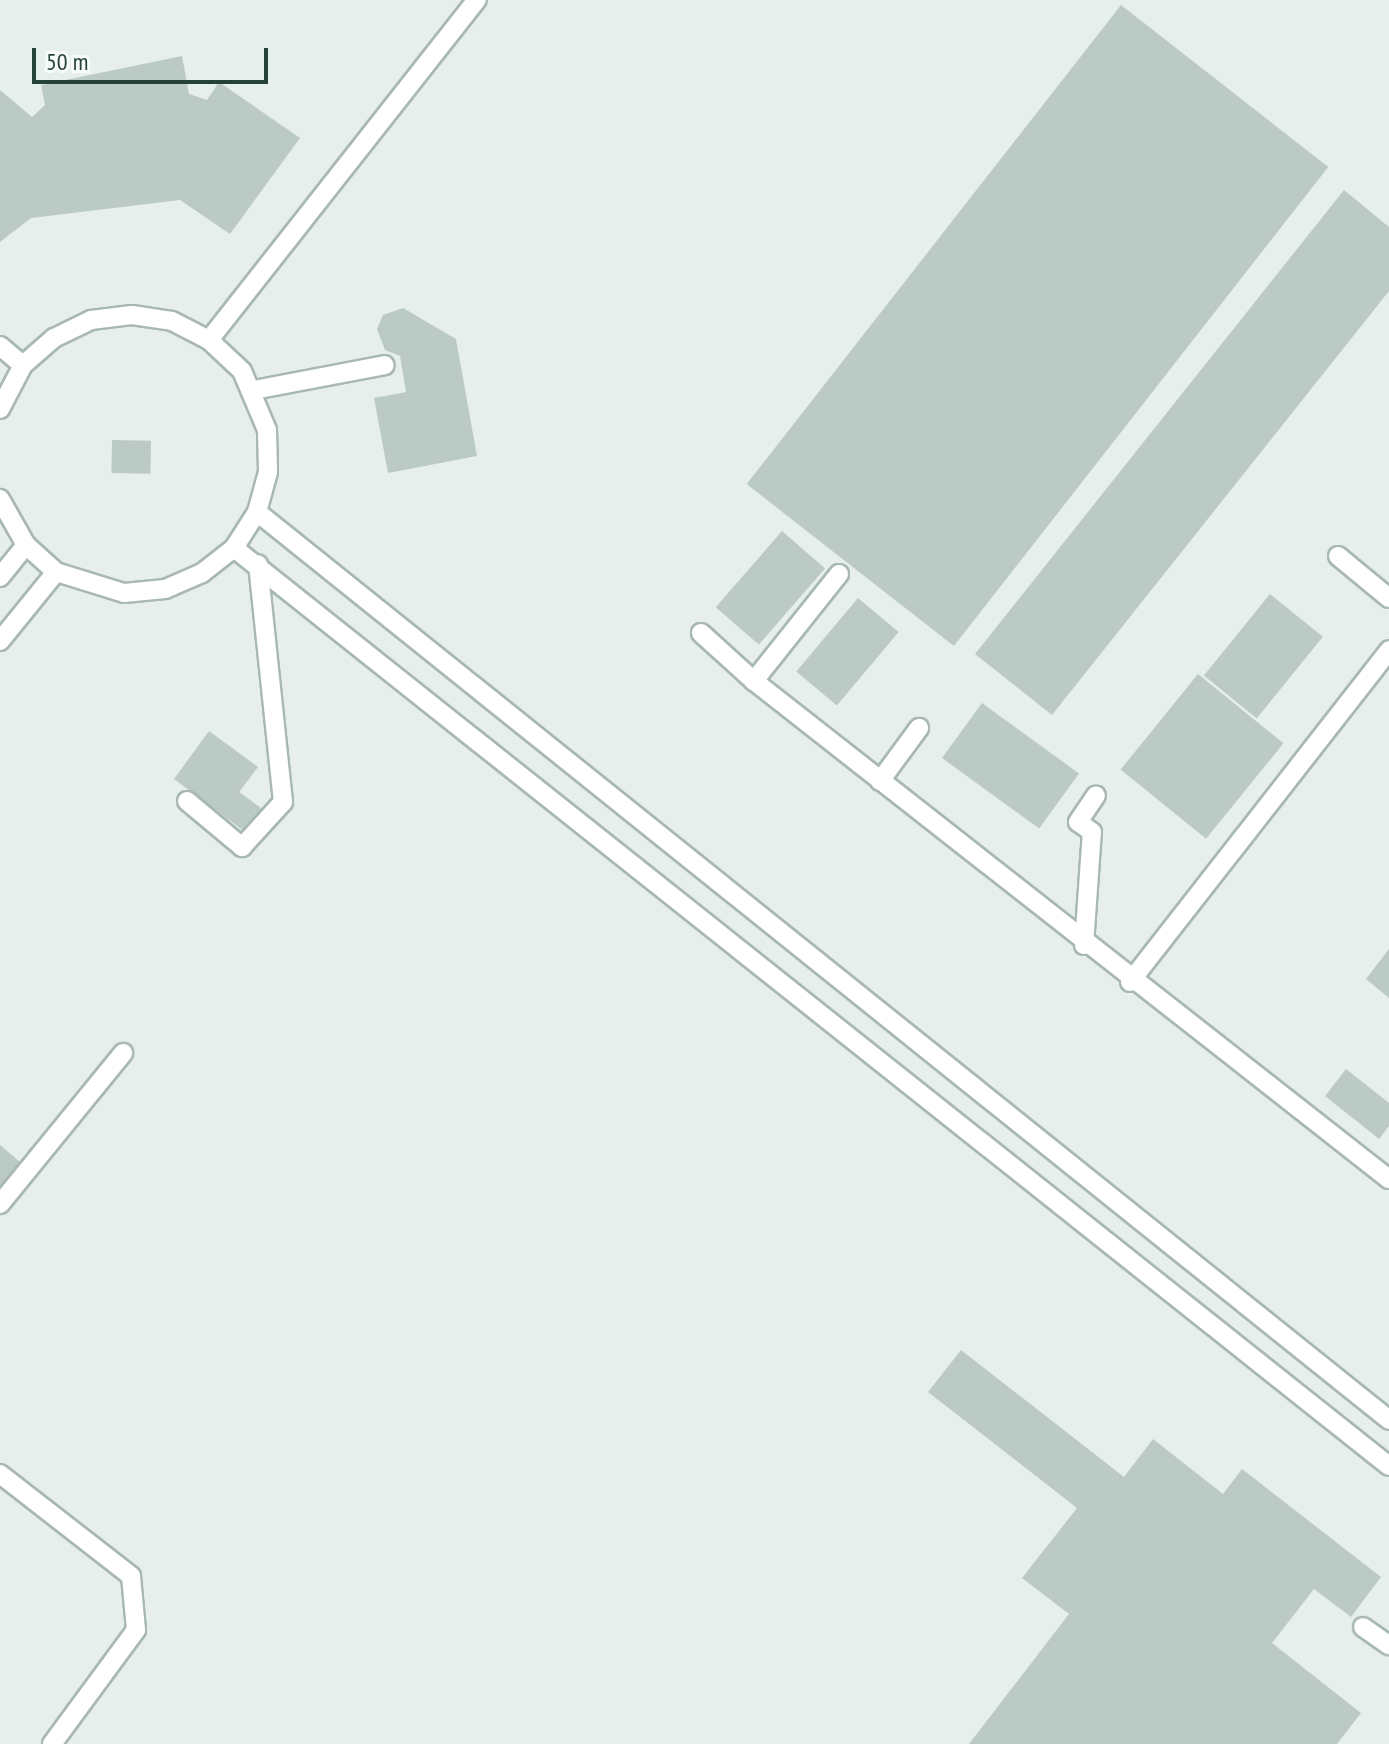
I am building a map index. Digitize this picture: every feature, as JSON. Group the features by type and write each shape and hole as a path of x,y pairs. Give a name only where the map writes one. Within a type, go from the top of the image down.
{"lane":[{"path":"209,340 477,0"},
{"path":"0,409 23,365 54,338 91,320 132,315 172,321 209,340 254,390 267,430 268,472 257,512 234,548 165,589 124,593 56,572 26,545 0,499"},
{"path":"0,346 23,365"},
{"path":"254,390 385,365"},
{"path":"257,512 1389,1420"},
{"path":"0,577 26,545"},
{"path":"234,548 258,564 1389,1466"},
{"path":"1338,556 1389,598"},
{"path":"187,801 242,847 283,802 258,564"},
{"path":"0,641 56,572"},
{"path":"754,681 839,574"},
{"path":"701,633 754,681 1130,982 1389,1179"},
{"path":"1130,982 1389,650"},
{"path":"880,781 919,728"},
{"path":"1084,945 1092,832 1078,822 1096,795"},
{"path":"0,1204 123,1053"},
{"path":"0,1474 131,1576 136,1630 52,1744"},
{"path":"1363,1627 1389,1645"}],"building":[{"path":"1121,5 1328,167 954,646 747,484"},
{"path":"182,56 189,94 207,100 219,82 300,138 230,234 180,200 31,218 0,242 0,90 32,117 45,105 41,85"},
{"path":"1344,190 1389,227 1389,291 1052,715 975,654"},
{"path":"403,308 456,339 477,456 388,473 374,398 406,392 400,356 385,350 377,329 383,315"},
{"path":"112,440 151,441 150,474 111,473"},
{"path":"782,531 825,568 759,645 716,607"},
{"path":"1270,594 1323,637 1257,718 1204,676"},
{"path":"858,598 899,632 837,706 796,672"},
{"path":"1198,674 1283,743 1206,839 1121,770"},
{"path":"982,703 1079,774 1039,829 942,758"},
{"path":"209,731 258,767 239,792 261,808 244,831 174,779"},
{"path":"1389,949 1389,998 1366,979"},
{"path":"1346,1069 1389,1103 1389,1126 1379,1139 1325,1096"},
{"path":"0,1145 27,1168 0,1199"},
{"path":"961,1350 1124,1477 1153,1439 1223,1494 1242,1469 1381,1577 1351,1617 1314,1589 1272,1643 1361,1713 1337,1744 969,1744 1069,1614 1022,1578 1077,1508 928,1392"}]}
